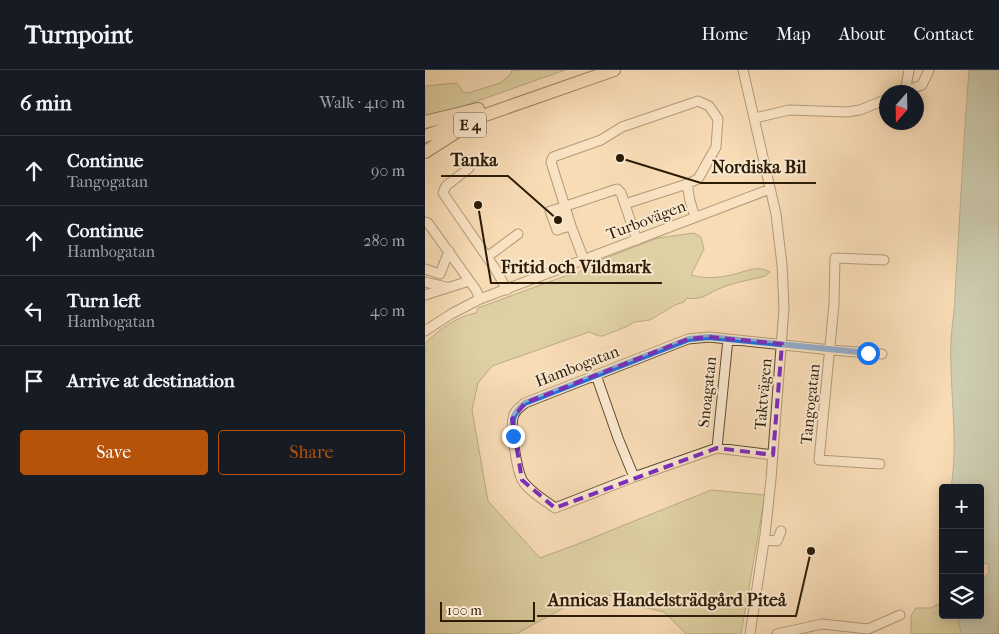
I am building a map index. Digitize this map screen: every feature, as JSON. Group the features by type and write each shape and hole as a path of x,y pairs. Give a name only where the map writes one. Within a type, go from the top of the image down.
{"highway":[{"name":"E 4","path":"425,129 592,70"},
{"name":"E 4","path":"425,136 614,70"},
{"name":"E 4","path":"425,122 498,103"},
{"name":"E 4","path":"425,152 460,130 519,103"}],"street":[{"name":"Taktvägen","path":"743,70 776,214 782,265 784,308 773,454 764,540 750,634"},
{"path":"906,85 909,70"},
{"path":"923,85 929,70"},
{"path":"584,260 567,227 561,208 551,162 553,157 601,140 622,127 698,101 709,106 718,120 716,147 698,179 625,204"},
{"path":"755,118 789,110 847,112 860,110 879,102"},
{"path":"469,168 446,186 443,193 496,270 507,290"},
{"path":"687,184 689,201 695,217"},
{"path":"567,227 557,230 550,211 617,189 625,204 637,240"},
{"name":"Turbovägen","path":"425,331 451,314 480,299 770,189"},
{"path":"425,222 428,223 449,251 480,299"},
{"path":"487,257 518,234"},
{"path":"425,269 440,274 449,251"},
{"name":"Tangogatan","path":"880,464 819,460 831,350 835,258 884,260"},
{"path":"425,294 469,280"},
{"path":"425,282 446,287"},
{"name":"Hambogatan","path":"773,454 717,448 634,477 555,508 531,490 523,480 517,463 512,419 515,411 525,403 689,339 709,337 782,344"},
{"name":"Snoagatan","path":"717,448 727,339"},
{"name":"Tangogatan","path":"782,344 882,354"},
{"path":"596,375 634,477"},
{"path":"764,540 777,541 781,531"},
{"path":"777,634 822,624 868,629 900,614"}],"highlighted area":[{"path":"709,337 782,344 773,455 717,448 555,508 522,480 512,419 525,403 688,339"}],"green space":[{"path":"512,70 565,70 449,111 425,116 425,86 457,83 463,92 468,93 500,83 511,74"},
{"path":"694,233 701,237 704,249 691,275 718,277 757,269 770,272 765,276 726,286 701,297 687,298 684,302 675,305 650,320 634,322 603,336 589,332 492,366 478,383 472,410 488,501 540,558 711,490 765,495 741,634 686,634 664,612 643,607 611,595 573,603 516,634 425,634 425,343 449,324 462,317 476,313 478,308 565,276 577,274 585,266 658,238"},
{"path":"939,604 939,619 959,619 962,634 911,634 911,616 916,608 931,608"}],"shaded area":[{"path":"969,70 999,70 999,634 962,634 958,621 959,619 984,619 984,578 989,572 988,564 984,564 984,484 951,484 954,433 951,340 955,305"}],"place":[{"name":"Nordiska Bil","path":"620,158"},
{"name":"Fritid och Vildmark","path":"478,205"},
{"name":"Tanka","path":"558,220"},
{"name":"Annicas Handelsträdgård Piteå","path":"811,551"}],"route":[{"path":"513,436 512,419 515,411 525,403 689,339 709,337 868,353"}]}
